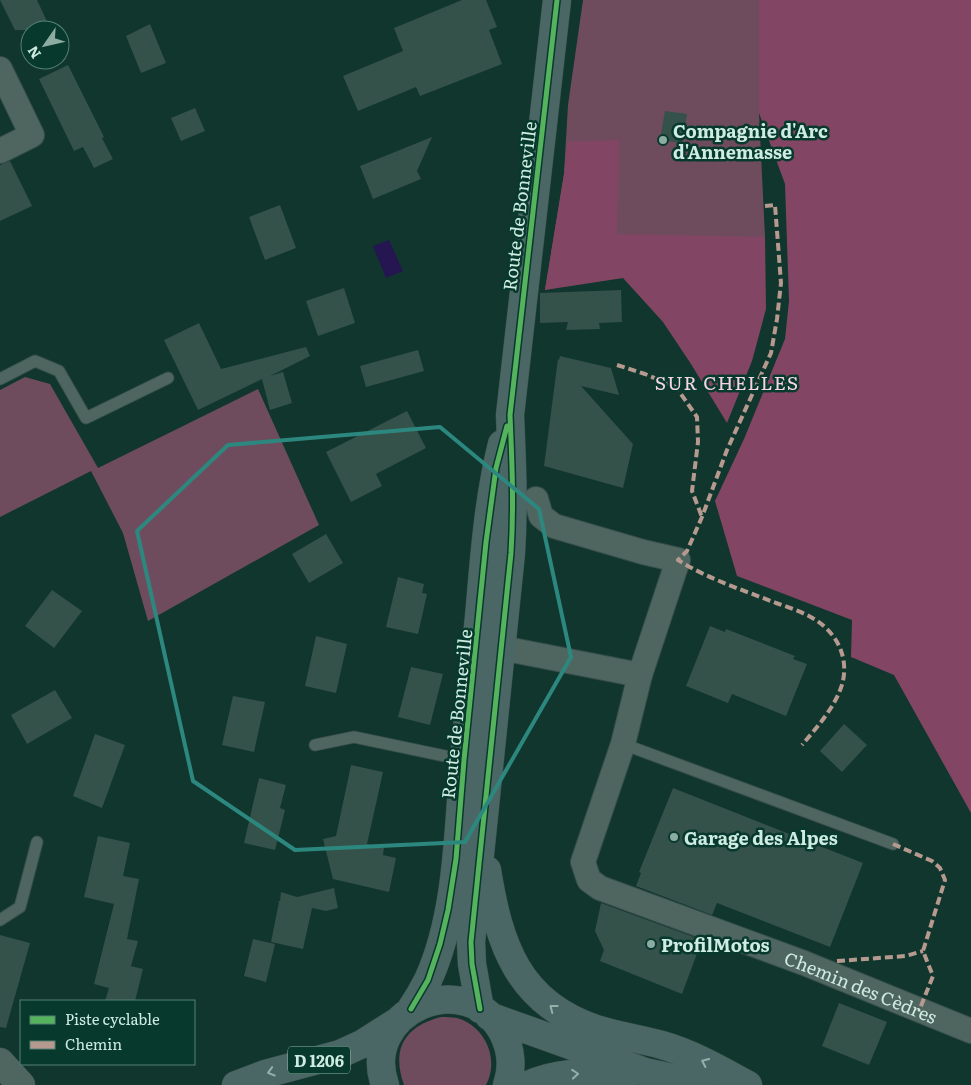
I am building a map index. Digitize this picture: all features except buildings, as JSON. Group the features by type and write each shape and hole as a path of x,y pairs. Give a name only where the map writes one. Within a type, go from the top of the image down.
{"main road":[{"name":"Route de Bonneville","path":"385,1085 382,1069 386,1038 404,1016 428,980 447,918 456,859 486,542 496,468 510,415 557,0"},
{"name":"Route de Bonneville","path":"485,1012 472,964 471,942 502,648 514,512 510,415"},
{"path":"481,839 492,898 507,950 522,976 548,1005 560,1014 596,1028 664,1045 689,1055 748,1085"},
{"path":"404,1016 424,1003 446,999 467,1003 485,1012 645,1072 704,1085"},
{"path":"485,1012 501,1030 508,1046 511,1064 507,1085"},
{"name":"D 1206","path":"236,1085 265,1074 340,1054 362,1044 404,1016"},
{"path":"528,1085 547,1078 572,1074 645,1072"}],"street":[{"path":"0,69 32,134 0,151"},
{"name":"Chemin des Cèdres","path":"536,499 541,516 554,526 678,560 640,675 622,744 583,862 589,880 600,888 817,968 971,1031"},
{"path":"502,648 640,675"},
{"path":"0,1062 21,1085"},
{"path":"0,1066 10,1085"}],"lane":[{"path":"0,379 35,361 60,371 86,418 168,378"},
{"path":"315,745 354,737 464,760"},
{"path":"622,744 893,844"},
{"path":"0,920 20,907 38,842"}],"highlighted area":[{"path":"440,427 539,509 571,657 465,842 295,850 193,781 137,531 228,445"}],"shaded area":[{"name":"Compagnie d'Arc d'Annemasse","path":"583,0 759,0 759,113 765,237 545,290 564,174 568,105"},
{"path":"759,0 971,0 971,813 894,675 851,657 852,620 737,576 715,501 744,439 785,339 789,301 785,184 759,113"},
{"path":"619,140 617,234 765,237 766,309 752,361 727,423 663,322 623,278 545,290 564,174 567,142"},
{"path":"389,240 403,271 386,278 373,246"},
{"path":"25,377 50,384 98,468 258,389 319,525 148,621 123,533 91,471 0,517 0,390"},
{"path":"441,1017 457,1018 467,1022 482,1036 490,1054 491,1065 486,1085 404,1085 399,1060 404,1041 418,1026"}],"marked path":[{"path":"765,206 775,205 781,283 771,353 727,450 687,551 678,560 713,579 809,616 832,634 842,653 844,666 843,681 826,715 802,745"},
{"path":"617,365 676,387 697,417 698,442 692,491 702,517"},
{"path":"893,844 932,861 940,868 945,880 923,951 933,976 919,1011"},
{"path":"837,961 906,956 923,951"}],"cycle path":[{"path":"480,1009 472,964 471,942 511,553 513,501 510,415 557,0"},
{"path":"411,1009 428,980 440,944 448,910 456,859 486,542 496,468 507,426"}],"place":[{"name":"Compagnie d'Arc d'Annemasse","path":"663,140"},
{"name":"Garage des Alpes","path":"674,837"},
{"name":"ProfilMotos","path":"651,944"}],"district":[{"name":"SUR CHELLES","path":"727,382"}]}
